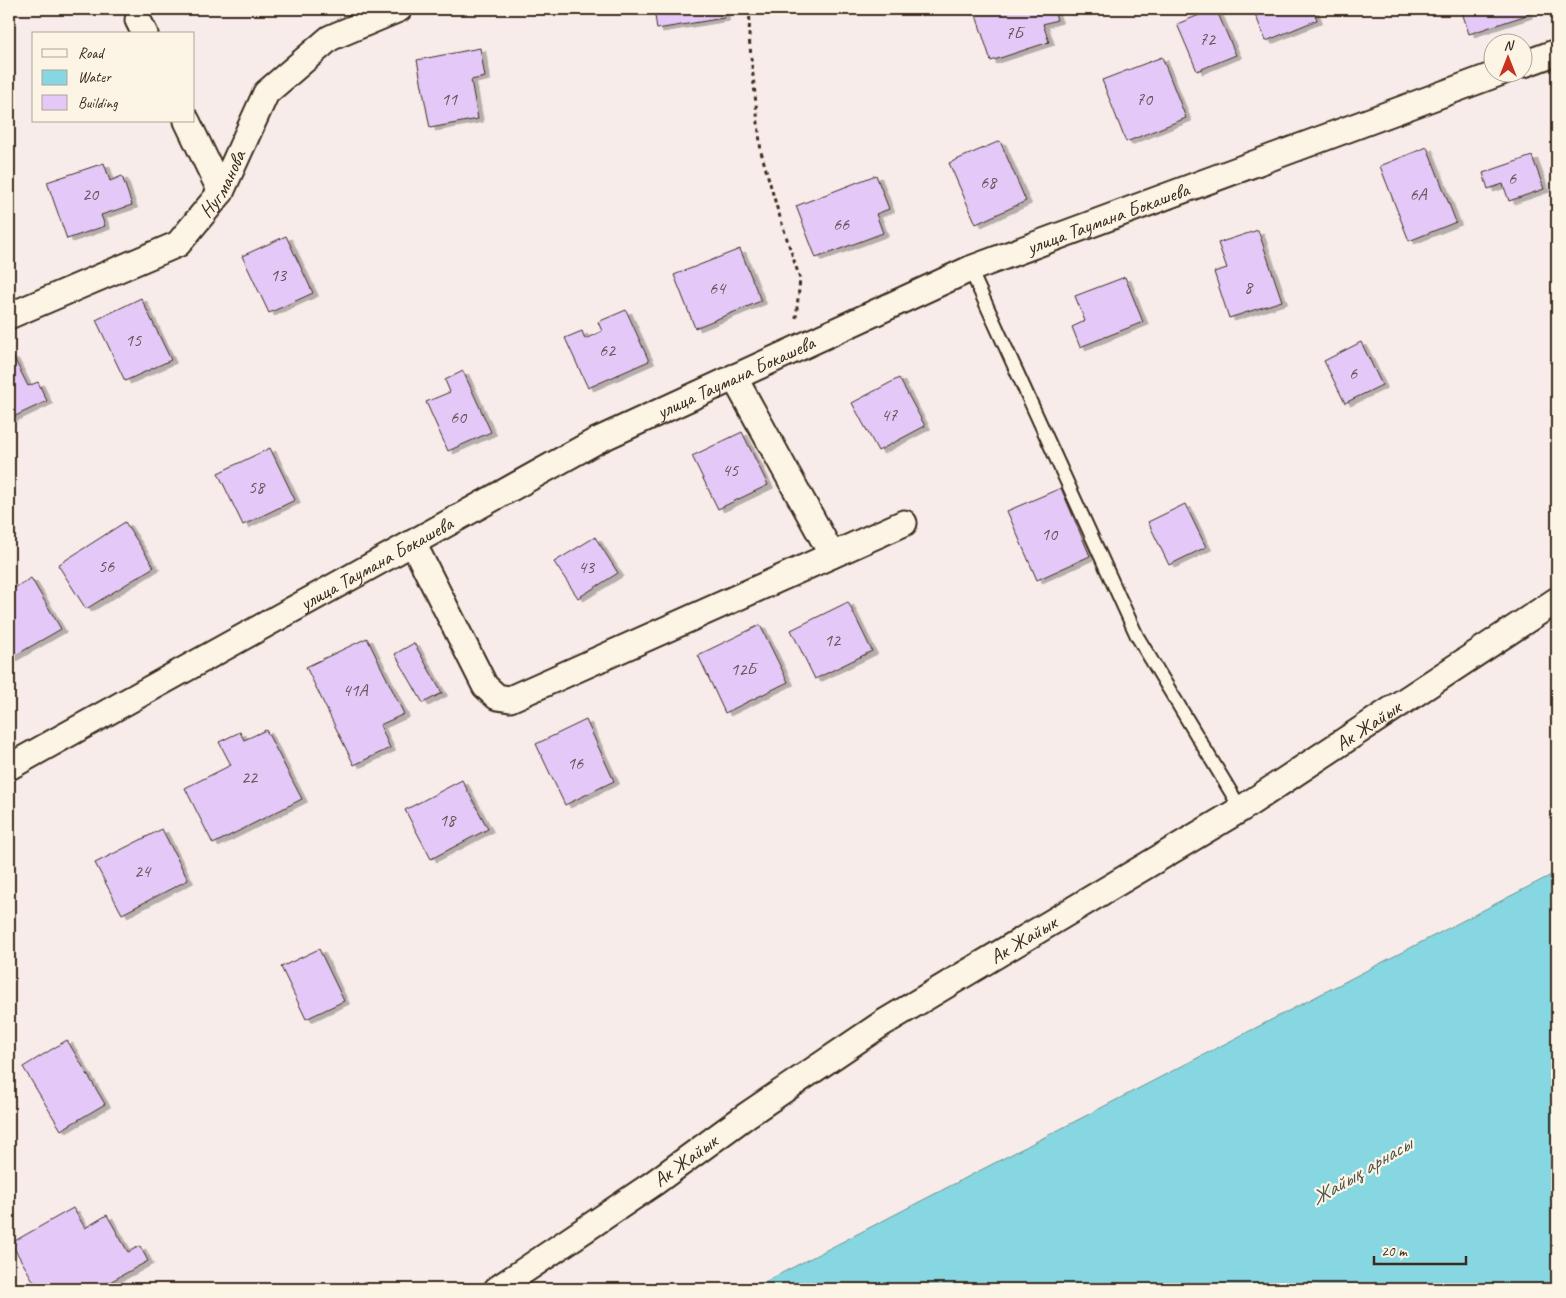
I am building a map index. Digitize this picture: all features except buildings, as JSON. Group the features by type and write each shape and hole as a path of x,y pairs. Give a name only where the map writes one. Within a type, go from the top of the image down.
{"street":[{"name":"Нугманова","path":"9,316 178,244 221,192 266,94 330,38 399,9"},
{"path":"1534,60 1557,52"},
{"name":"улица Таумана Бокашева","path":"9,767 596,441 970,269 1484,79"},
{"path":"187,122 221,192"},
{"path":"734,377 832,555"},
{"path":"413,543 485,686 497,697 510,699 904,523"},
{"name":"Ак Жайык","path":"497,1289 654,1183 747,1115 883,1023 1241,810 1557,600"}],"lane":[{"path":"970,269 1137,636 1241,810"}],"path":[{"path":"750,9 748,37 761,152 800,279 793,351"}],"water":[{"name":"Жайық арнасы","path":"1557,872 1557,1289 751,1289"}]}
